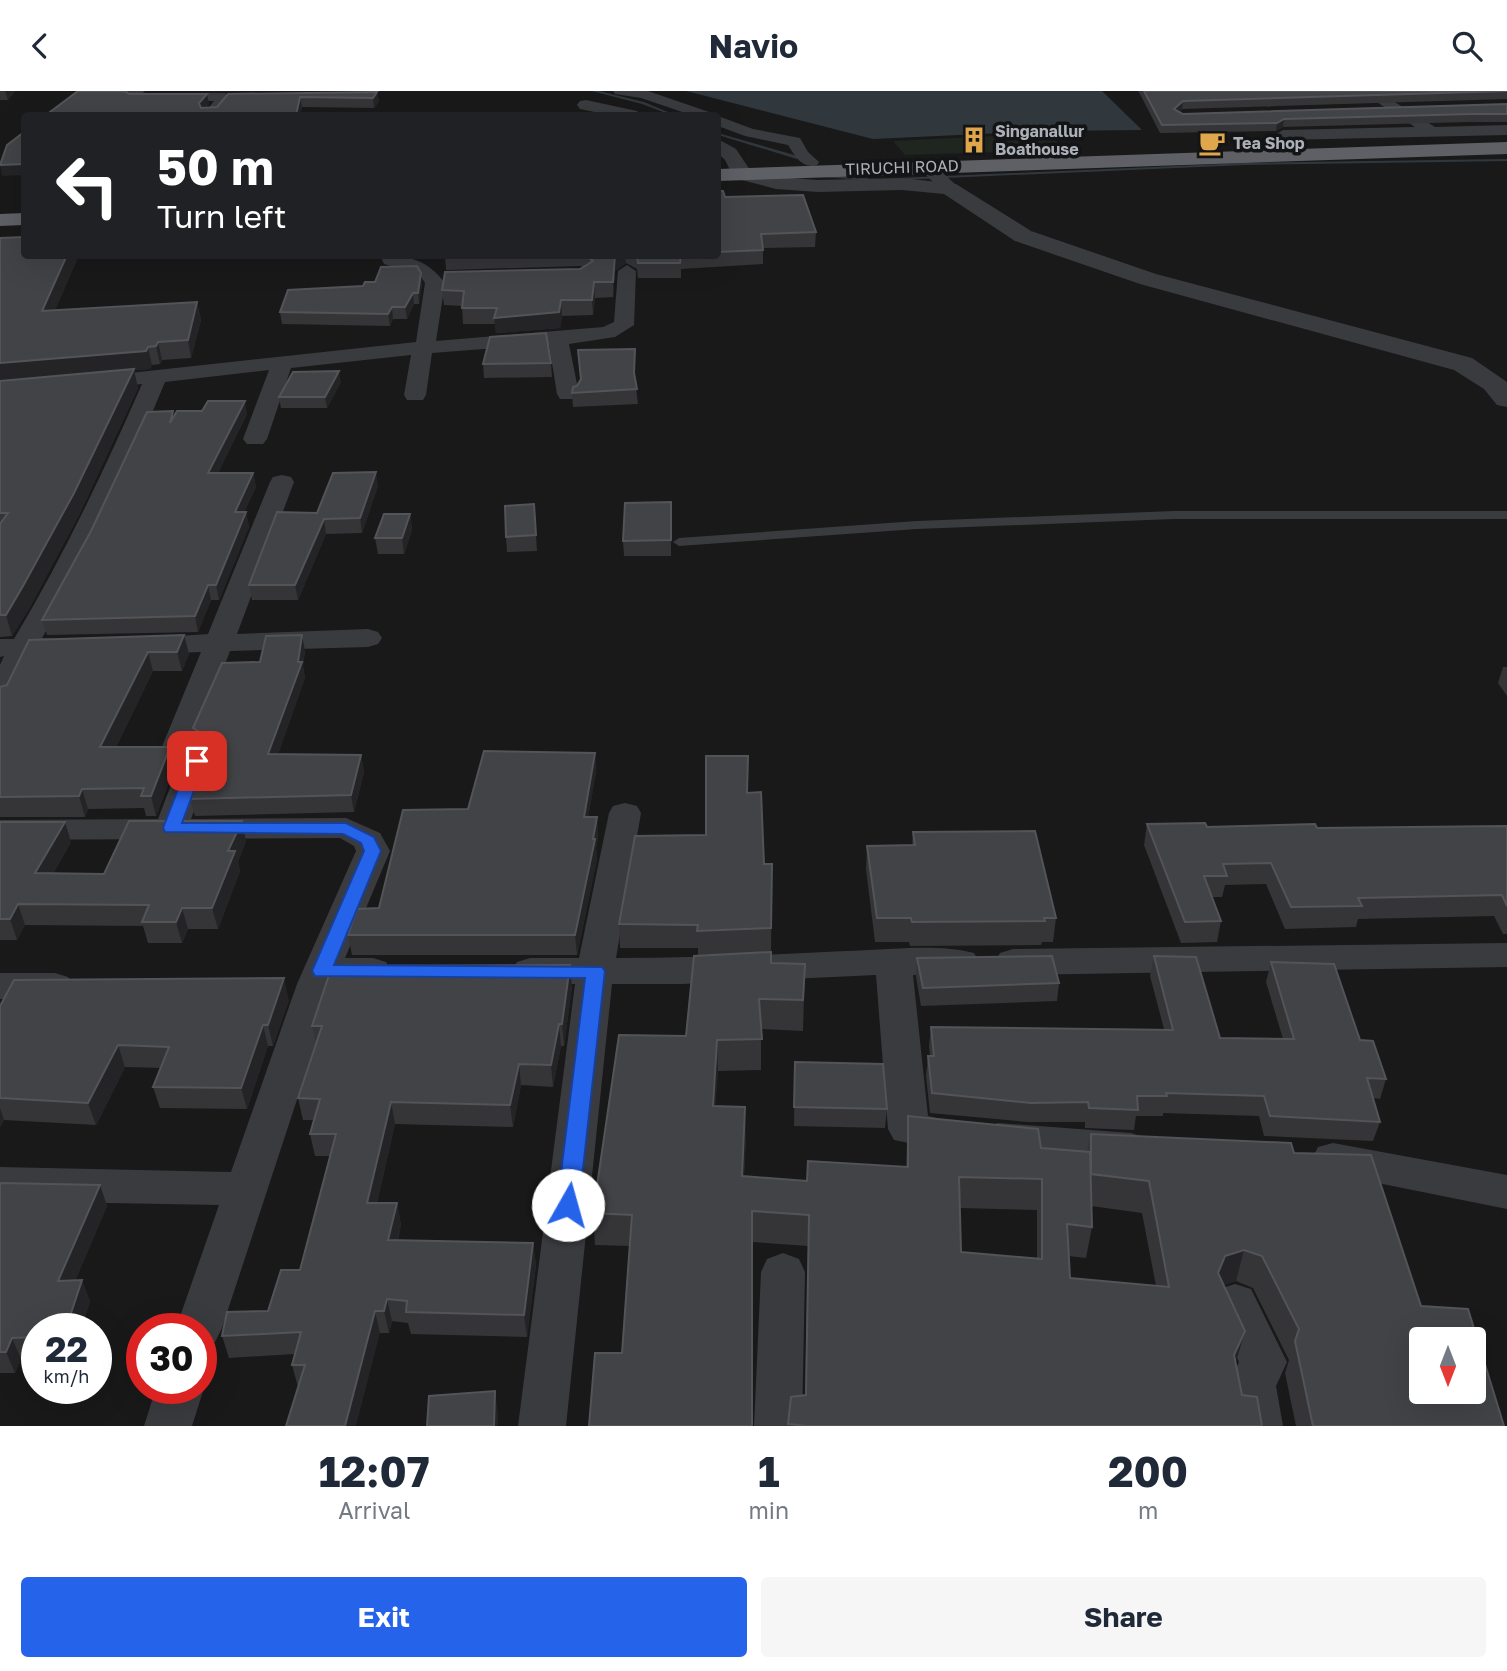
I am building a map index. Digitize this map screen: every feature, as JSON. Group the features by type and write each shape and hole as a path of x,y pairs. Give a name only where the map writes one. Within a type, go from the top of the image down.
{"highway":[{"path":"732,167 811,162 1507,141"},
{"name":"TIRUCHI ROAD","path":"732,167 937,176 1507,148"},
{"path":"0,209 21,208"},
{"path":"0,220 21,219"}],"street":[{"path":"620,91 643,94 695,112"},
{"path":"1367,91 1451,144"},
{"path":"113,112 134,94 231,97 214,112"},
{"path":"586,105 618,112"},
{"path":"1368,110 1421,109"},
{"path":"721,122 750,133 794,141 802,155 811,162"},
{"path":"1283,135 1507,130"},
{"path":"721,146 726,149 732,167 776,183 902,184 937,176 1023,236 1148,279 1463,364 1493,383 1507,399"},
{"path":"391,259 424,273 459,278"},
{"path":"424,273 441,259"},
{"path":"73,384 423,347 558,339 608,333 624,325 627,271"},
{"path":"415,395 423,347 429,339 430,300 435,283 424,273"},
{"path":"558,339 568,394"},
{"path":"255,439 282,363"},
{"path":"0,697 11,647 55,593 121,460 156,377"},
{"path":"171,828 197,761 177,748 282,482"},
{"path":"11,647 368,638"},
{"path":"542,1426 596,971 625,813"},
{"path":"0,830 346,828 368,840 373,851 319,978 205,1313"},
{"path":"500,971 682,971 893,962 1507,955"},
{"path":"893,962 909,1129 1077,1146 1173,1150"},
{"path":"275,984 404,971"},
{"path":"0,986 82,986"},
{"path":"1296,1156 1324,1157 1507,1192"},
{"path":"0,1184 245,1189"},
{"path":"778,1426 783,1272"},
{"path":"1235,1303 1263,1362 1252,1386 1259,1426"},
{"path":"167,1426 175,1404"}],"lane":[{"path":"679,543 917,525 1174,515 1507,515"}],"shaded area":[{"path":"686,91 1102,91 1142,130 1047,131 873,139"},
{"path":"1051,133 1063,150 905,155 893,141"}],"building":[{"path":"78,91 207,94 199,103 201,108 217,107 228,94 377,92 373,98 300,97 297,112 50,112"},
{"path":"1144,91 1507,91 1183,101 1174,109 1183,114 1507,104 1507,114 1284,119 1277,123 1162,125"},
{"path":"21,134 21,164 0,165 7,145"},
{"path":"721,191 725,197 803,195 816,232 761,234 763,250 721,252"},
{"path":"21,237 21,259 65,259 42,311 197,302 188,340 158,342 146,351 0,363 0,238"},
{"path":"590,259 615,259 613,282 594,282 592,300 561,300 559,312 494,318 497,308 462,308 464,291 442,290 445,272 580,269 593,261"},
{"path":"638,259 680,259 680,263 638,263"},
{"path":"417,266 421,273 418,293 413,293 405,307 392,307 388,314 280,312 288,290 363,286 365,282 375,282 381,267"},
{"path":"546,333 551,363 483,364 490,337"},
{"path":"635,349 634,373 637,389 572,393 573,387 577,386 581,379 578,350"},
{"path":"134,369 74,493 6,615 0,615 0,524 8,513 0,513 0,381"},
{"path":"339,371 325,397 279,397 293,372"},
{"path":"208,401 245,401 208,473 253,473 235,512 246,512 216,585 208,585 195,616 42,620 91,531 147,412 173,411 170,423 177,411 202,411"},
{"path":"376,472 360,518 324,519 295,585 249,585 277,512 317,513 333,473"},
{"path":"671,502 671,540 623,541 625,503"},
{"path":"534,504 536,535 506,537 505,506"},
{"path":"384,514 410,514 402,538 375,538"},
{"path":"184,635 177,652 148,652 100,747 170,747 151,796 141,796 144,788 82,789 79,796 0,797 0,687 7,685 29,640"},
{"path":"302,635 298,662 302,662 268,754 361,755 351,795 190,799 210,745 205,736 193,728 222,663 260,662 266,636"},
{"path":"484,751 595,753 584,817 597,817 595,839 575,935 348,935 357,909 379,908 403,810 468,809"},
{"path":"706,756 748,756 747,793 761,792 764,864 772,864 771,928 697,931 698,925 619,924 635,836 706,835"},
{"path":"129,821 242,821 228,851 235,851 212,908 182,908 176,922 142,922 149,905 18,904 10,919 0,919 0,822 65,822 35,873 104,874"},
{"path":"1205,823 1207,827 1315,824 1317,828 1507,826 1507,906 1502,895 1358,898 1362,906 1291,907 1271,863 1223,864 1227,876 1204,876 1221,921 1185,922 1147,824"},
{"path":"1035,831 1056,918 1044,918 1045,921 912,922 911,918 877,918 867,846 915,845 913,832"},
{"path":"771,952 771,963 805,964 803,1000 759,999 762,1039 717,1040 713,1106 745,1107 742,1176 807,1181 808,1161 908,1167 908,1116 1038,1129 1041,1148 1090,1152 1092,1227 1067,1224 1070,1278 1169,1287 1149,1181 1091,1174 1091,1134 1291,1143 1294,1153 1371,1155 1421,1306 1468,1309 1474,1327 1409,1327 1409,1404 1486,1404 1486,1368 1504,1426 1313,1426 1295,1341 1299,1329 1262,1256 1244,1250 1225,1256 1218,1273 1245,1331 1234,1355 1242,1395 1257,1397 1262,1426 788,1424 791,1397 806,1395 809,1215 752,1211 752,1426 589,1426 595,1353 622,1353 632,1215 593,1213 619,1035 686,1036 694,956","holes":["959,1177 1042,1179 1042,1259 961,1252"]},
{"path":"1052,956 1059,983 923,988 917,958"},
{"path":"1154,956 1196,957 1220,1038 1294,1039 1271,962 1334,964 1360,1040 1373,1041 1386,1079 1367,1078 1380,1122 1270,1116 1264,1096 1166,1093 1167,1096 1137,1096 1138,1110 1089,1108 1088,1102 1031,1103 932,1093 928,1056 934,1056 931,1027 1173,1030"},
{"path":"570,965 562,1024 559,1024 551,1065 519,1064 510,1105 391,1102 367,1203 397,1203 388,1240 533,1243 524,1315 406,1312 407,1301 387,1299 384,1311 375,1311 345,1426 286,1426 305,1365 292,1365 301,1332 222,1336 227,1312 268,1311 281,1270 300,1270 336,1134 310,1134 320,1099 298,1098 322,1026 312,1026 332,966"},
{"path":"284,978 268,1025 263,1025 241,1088 153,1087 169,1047 118,1045 88,1103 0,1098 0,1006 14,980"},
{"path":"795,1062 883,1064 887,1109 794,1107"},
{"path":"0,1183 100,1185 58,1281 82,1280 71,1313 21,1313 21,1338 12,1338 6,1352 0,1352"},
{"path":"495,1391 494,1426 427,1426 429,1396"}],"waterway":[{"path":"594,91 643,103 666,112"},
{"path":"721,135 799,158"},
{"path":"899,179 1245,164 1507,160"},
{"path":"822,176 867,179"}],"place":[{"name":"Singanallur Boathouse","path":"974,140"},
{"name":"Tea Shop","path":"1212,143"}],"route":[{"path":"197,761 171,828 346,828 368,840 373,851 322,971 596,971 568,1205"}]}
